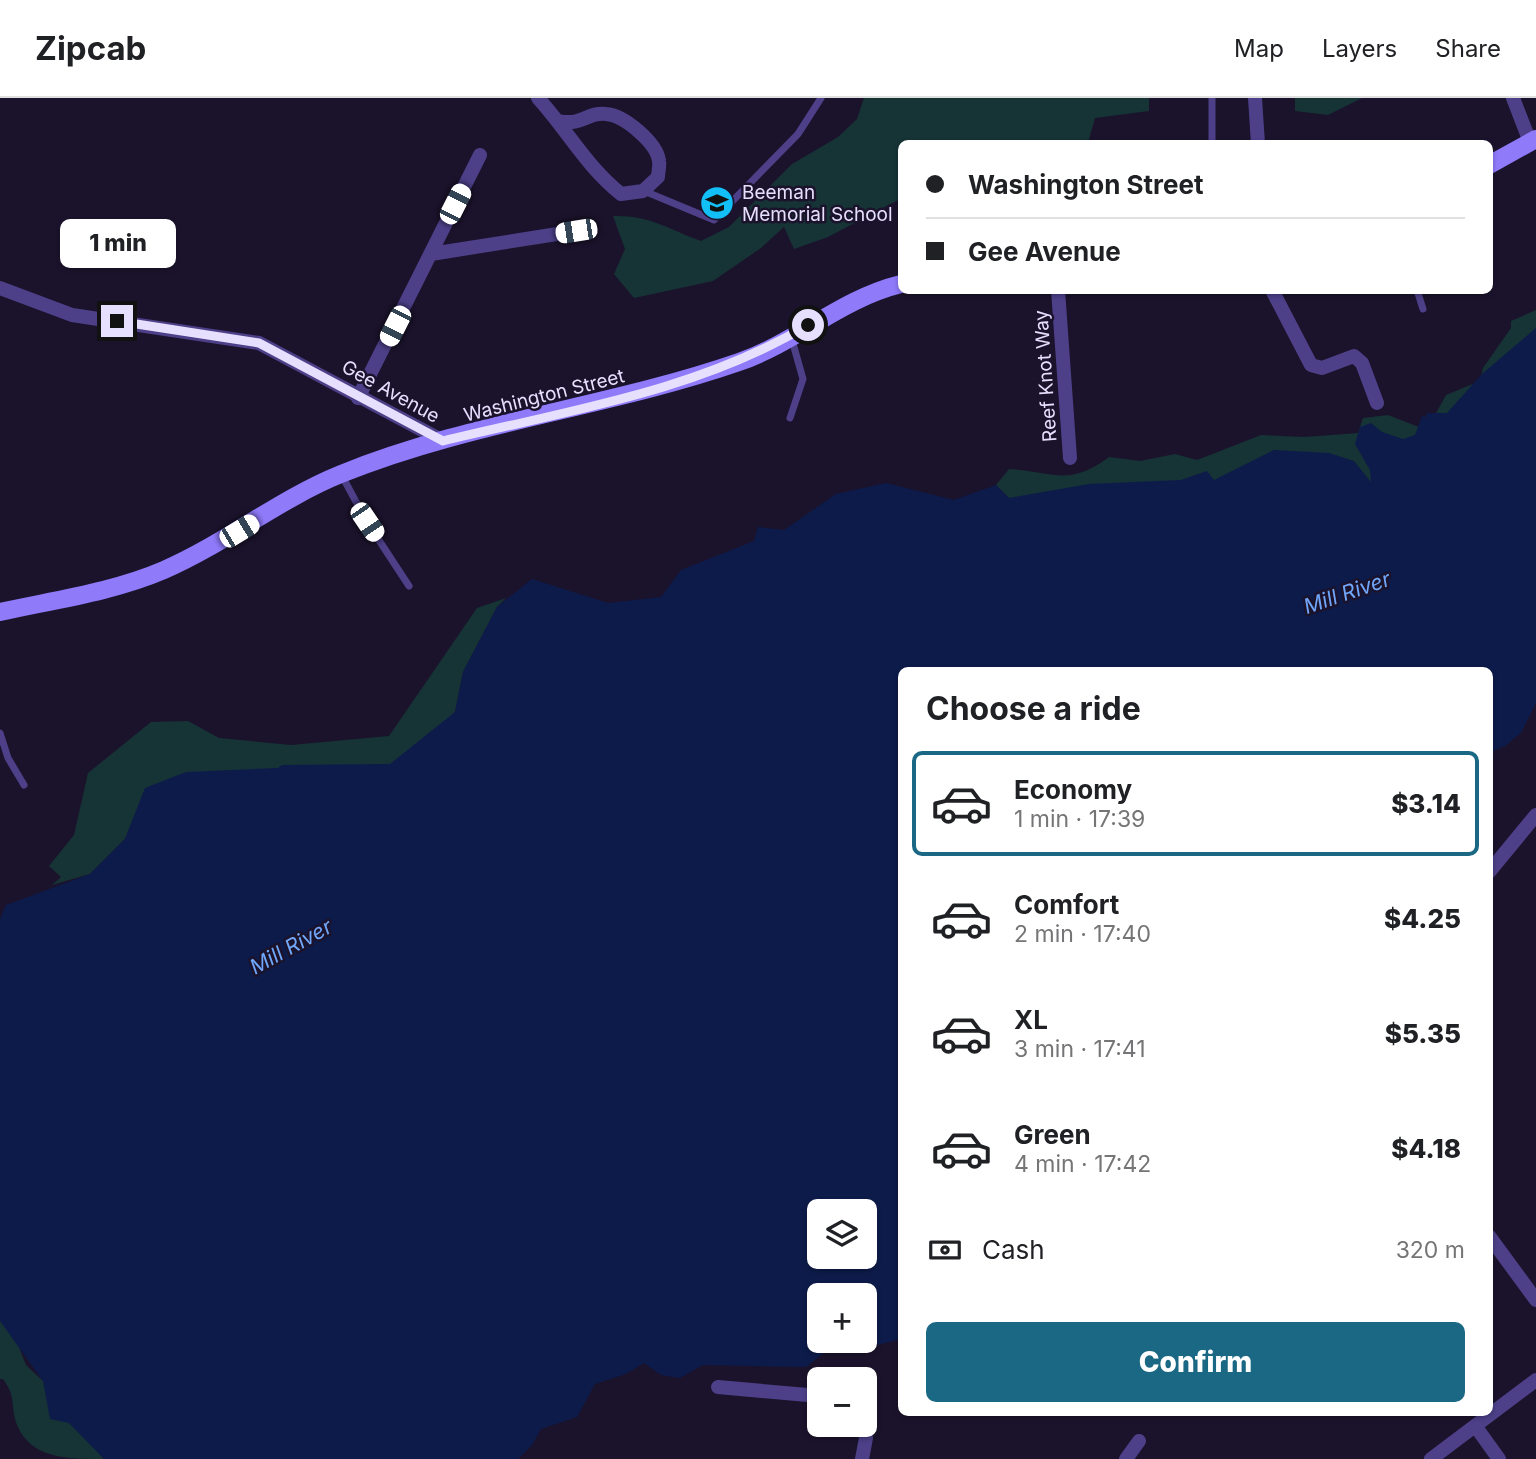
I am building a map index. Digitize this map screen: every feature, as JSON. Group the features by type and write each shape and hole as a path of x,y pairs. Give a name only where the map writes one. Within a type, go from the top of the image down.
{"main road":[{"path":"1493,163 1533,141"},
{"name":"Washington Street","path":"0,612 130,583 163,571 220,543 341,474 443,441 657,389 743,361 842,305 898,285"}],"street":[{"path":"538,98 558,121 584,160 621,194 643,191 658,177 659,159 638,132 607,114 590,117 575,124 558,121"},
{"path":"1255,98 1258,140"},
{"path":"1513,98 1533,141"},
{"path":"358,398 480,155"},
{"path":"431,254 576,231"},
{"name":"Gee Avenue","path":"0,288 72,315 259,343 320,373 358,398 443,441"},
{"name":"Reef Knot Way","path":"1058,294 1070,458"},
{"path":"1274,294 1311,365 1322,368 1354,356 1362,363 1377,403"},
{"path":"1493,867 1536,815"},
{"path":"1493,1241 1536,1300"},
{"path":"1493,1414 1536,1380"},
{"path":"718,1387 807,1395"},
{"path":"1431,1459 1490,1416"},
{"path":"1476,1427 1499,1459"},
{"path":"862,1459 866,1437"},
{"path":"1126,1459 1139,1441"}],"lane":[{"path":"643,191 714,220 798,134 821,98"},
{"path":"1212,98 1212,140"},
{"path":"1418,294 1423,309"},
{"path":"790,418 803,379 791,335"},
{"path":"341,474 367,522 409,586"},
{"path":"0,733 8,758 24,785"}],"green space":[{"path":"864,98 1149,98 1149,111 1095,118 1089,140 898,140 898,200 828,237 794,249 784,227 761,248 713,281 634,298 614,274 625,249 613,216 648,220 701,241 729,227 792,164 838,137 857,119"},
{"path":"1295,98 1362,98 1328,115 1295,111"},
{"path":"1536,310 1536,338 1469,421 1435,415 1446,395 1480,381 1483,368 1511,328 1511,321"},
{"path":"1388,415 1419,427 1412,442 1371,484 1275,450 1214,485 1011,500 996,485 1009,469 1072,475 1083,472 1109,457 1140,461 1175,454 1197,460 1261,435 1304,437 1358,433 1363,418"},
{"path":"506,598 497,607 463,672 453,722 422,762 146,788 125,839 90,874 52,885 61,877 49,866 74,835 88,773 151,722 188,721 219,738 291,745 389,736 477,608"},
{"path":"0,1314 15,1337 26,1365 43,1381 69,1423 84,1434 104,1459 52,1455 31,1445 23,1436 17,1425 10,1392 3,1379 0,1379"}],"water":[{"name":"Mill River","path":"1536,328 1536,703 1521,733 1505,746 1493,751 1493,667 898,667 898,1340 877,1345 877,1283 807,1283 807,1353 824,1353 806,1367 703,1365 680,1378 661,1375 644,1363 626,1374 595,1384 577,1417 541,1429 532,1445 518,1459 104,1459 69,1423 50,1419 43,1381 0,1321 0,919 6,905 90,874 125,839 145,788 186,772 278,768 282,765 390,764 455,712 463,672 497,607 532,579 608,603 661,597 681,570 754,541 758,527 784,530 836,494 886,483 954,500 996,485 1009,498 1089,484 1181,480 1207,471 1214,480 1274,450 1329,453 1354,461 1371,482 1370,470 1355,444 1360,427 1371,423 1382,432 1403,439 1415,435 1422,416 1426,417 1427,413 1447,413 1482,374"}],"place":[{"name":"Beeman Memorial School","path":"717,203"}],"route":[{"path":"117,321 259,343 320,373 358,398 443,441 657,389 743,361 808,325"}]}
